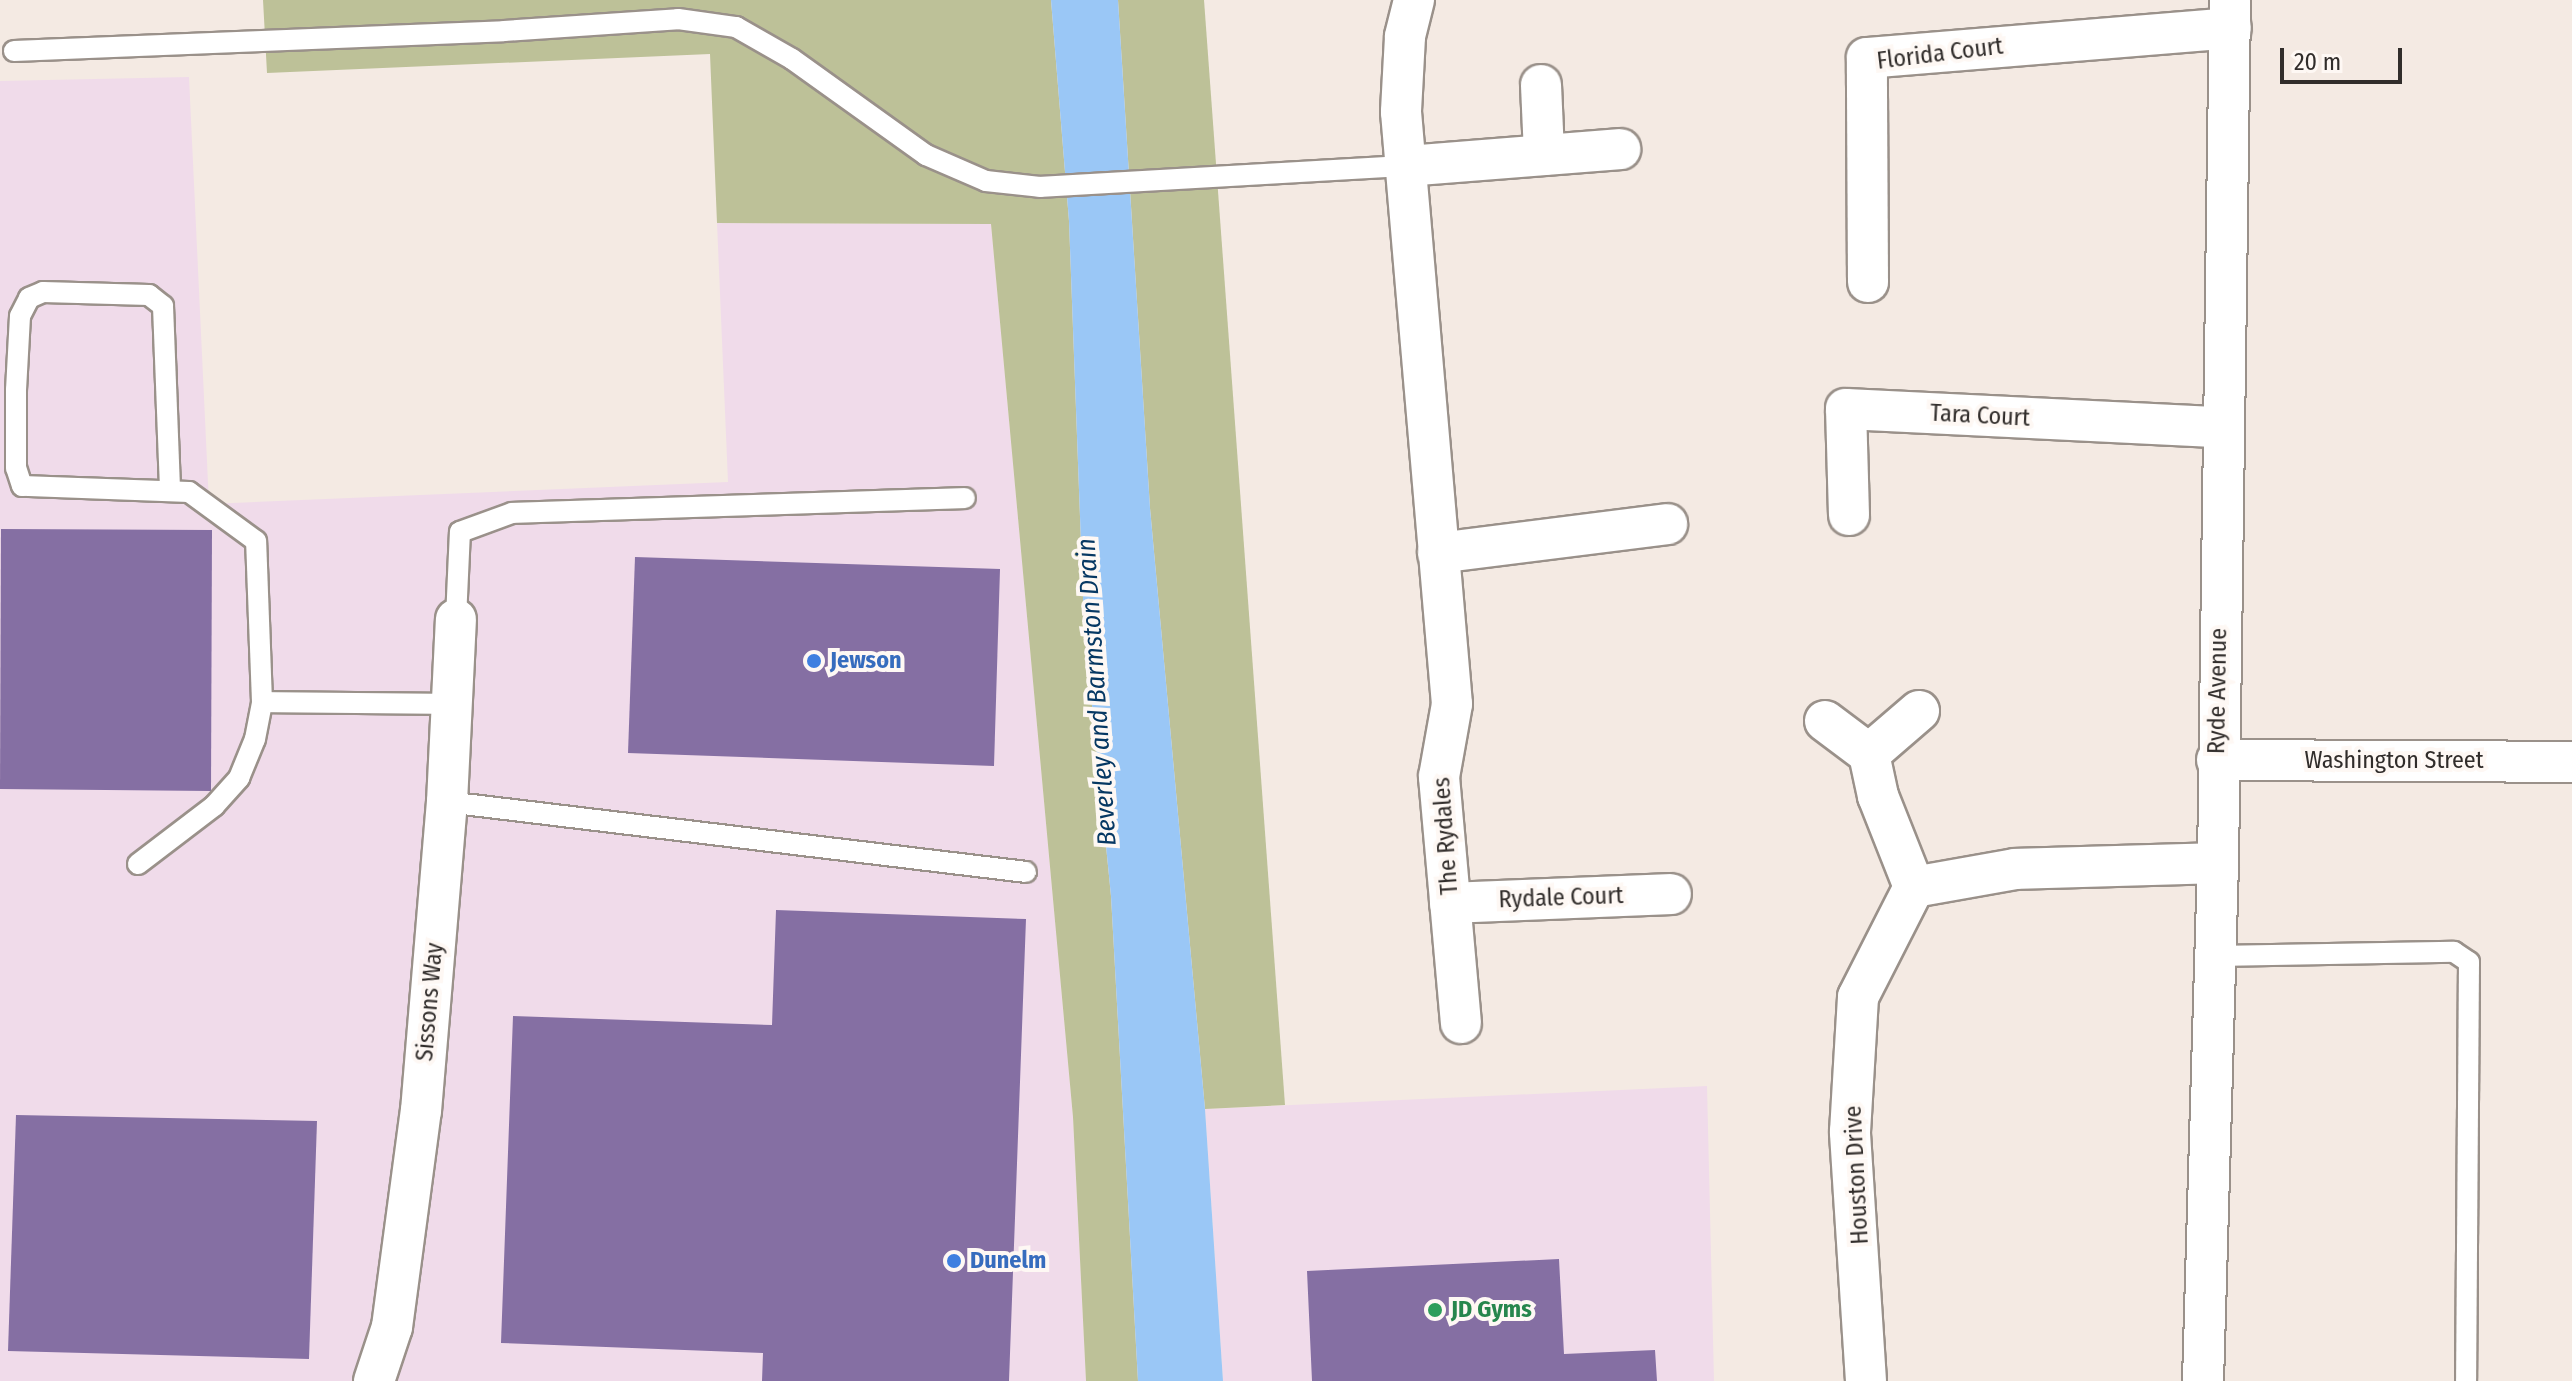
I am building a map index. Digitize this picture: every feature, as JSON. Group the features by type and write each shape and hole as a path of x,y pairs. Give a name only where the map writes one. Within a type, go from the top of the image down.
{"street":[{"name":"The Rydales","path":"1414,0 1405,37 1401,112 1452,704 1439,777 1461,1023"},
{"name":"Florida Court","path":"1868,282 1867,58 2230,14"},
{"name":"Ryde Avenue","path":"2203,1381 2218,863 2220,427 2230,14"},
{"path":"1541,85 1544,155"},
{"path":"1406,166 1620,149"},
{"name":"Tara Court","path":"1849,515 1846,409 2220,427"},
{"path":"1438,553 1667,524"},
{"name":"Sissons Way","path":"374,1381 392,1327 421,1111 447,802 456,619"},
{"path":"1869,754 1919,711"},
{"path":"1825,721 1869,754 1878,796 1914,887 2015,869 2218,863"},
{"name":"Washington Street","path":"2217,760 2572,762"},
{"name":"Houston Drive","path":"1866,1381 1850,1132 1858,997 1914,887"},
{"name":"Rydale Court","path":"1450,903 1671,894"}],"lane":[{"path":"14,51 504,31 678,19 736,27 947,167 986,181 1040,187 1169,177 1406,166"},
{"path":"138,864 194,825 239,778 255,739 262,702 256,541 189,492 43,491 22,486 16,468 16,390 20,316 29,298 43,292 149,295 163,306 170,491"},
{"path":"456,619 460,532 512,513 965,498"},
{"path":"262,702 450,704"},
{"path":"447,802 1026,872"},
{"path":"2216,956 2454,952 2469,962 2466,1381"}],"shaded area":[{"path":"189,77 209,504 728,482 717,223 991,224 1073,1117 1086,1381 0,1381 0,81"},
{"path":"1707,1086 1714,1381 1223,1381 1205,1109"}],"green space":[{"path":"263,0 1051,0 1069,221 1084,624 1111,896 1138,1381 1086,1381 1073,1117 991,224 717,223 710,54 267,73"},
{"path":"1118,0 1204,0 1285,1105 1205,1109 1150,508"}],"water":[{"name":"Beverley and Barmston Drain","path":"1051,0 1118,0 1150,508 1205,1109 1223,1381 1138,1381 1111,896 1084,624 1069,221"}],"building":[{"path":"1,529 212,530 211,791 0,789"},
{"name":"Jewson","path":"635,557 1000,569 994,766 628,753"},
{"path":"776,910 1026,919 1009,1381 762,1381 763,1353 501,1343 513,1016 772,1025"},
{"path":"16,1115 317,1121 309,1359 8,1351"},
{"name":"JD Gyms","path":"1559,1259 1564,1354 1655,1350 1657,1381 1312,1381 1307,1271"}],"place":[{"name":"Jewson","path":"814,661"},
{"name":"Dunelm","path":"954,1261"},
{"name":"JD Gyms","path":"1435,1310"}]}
